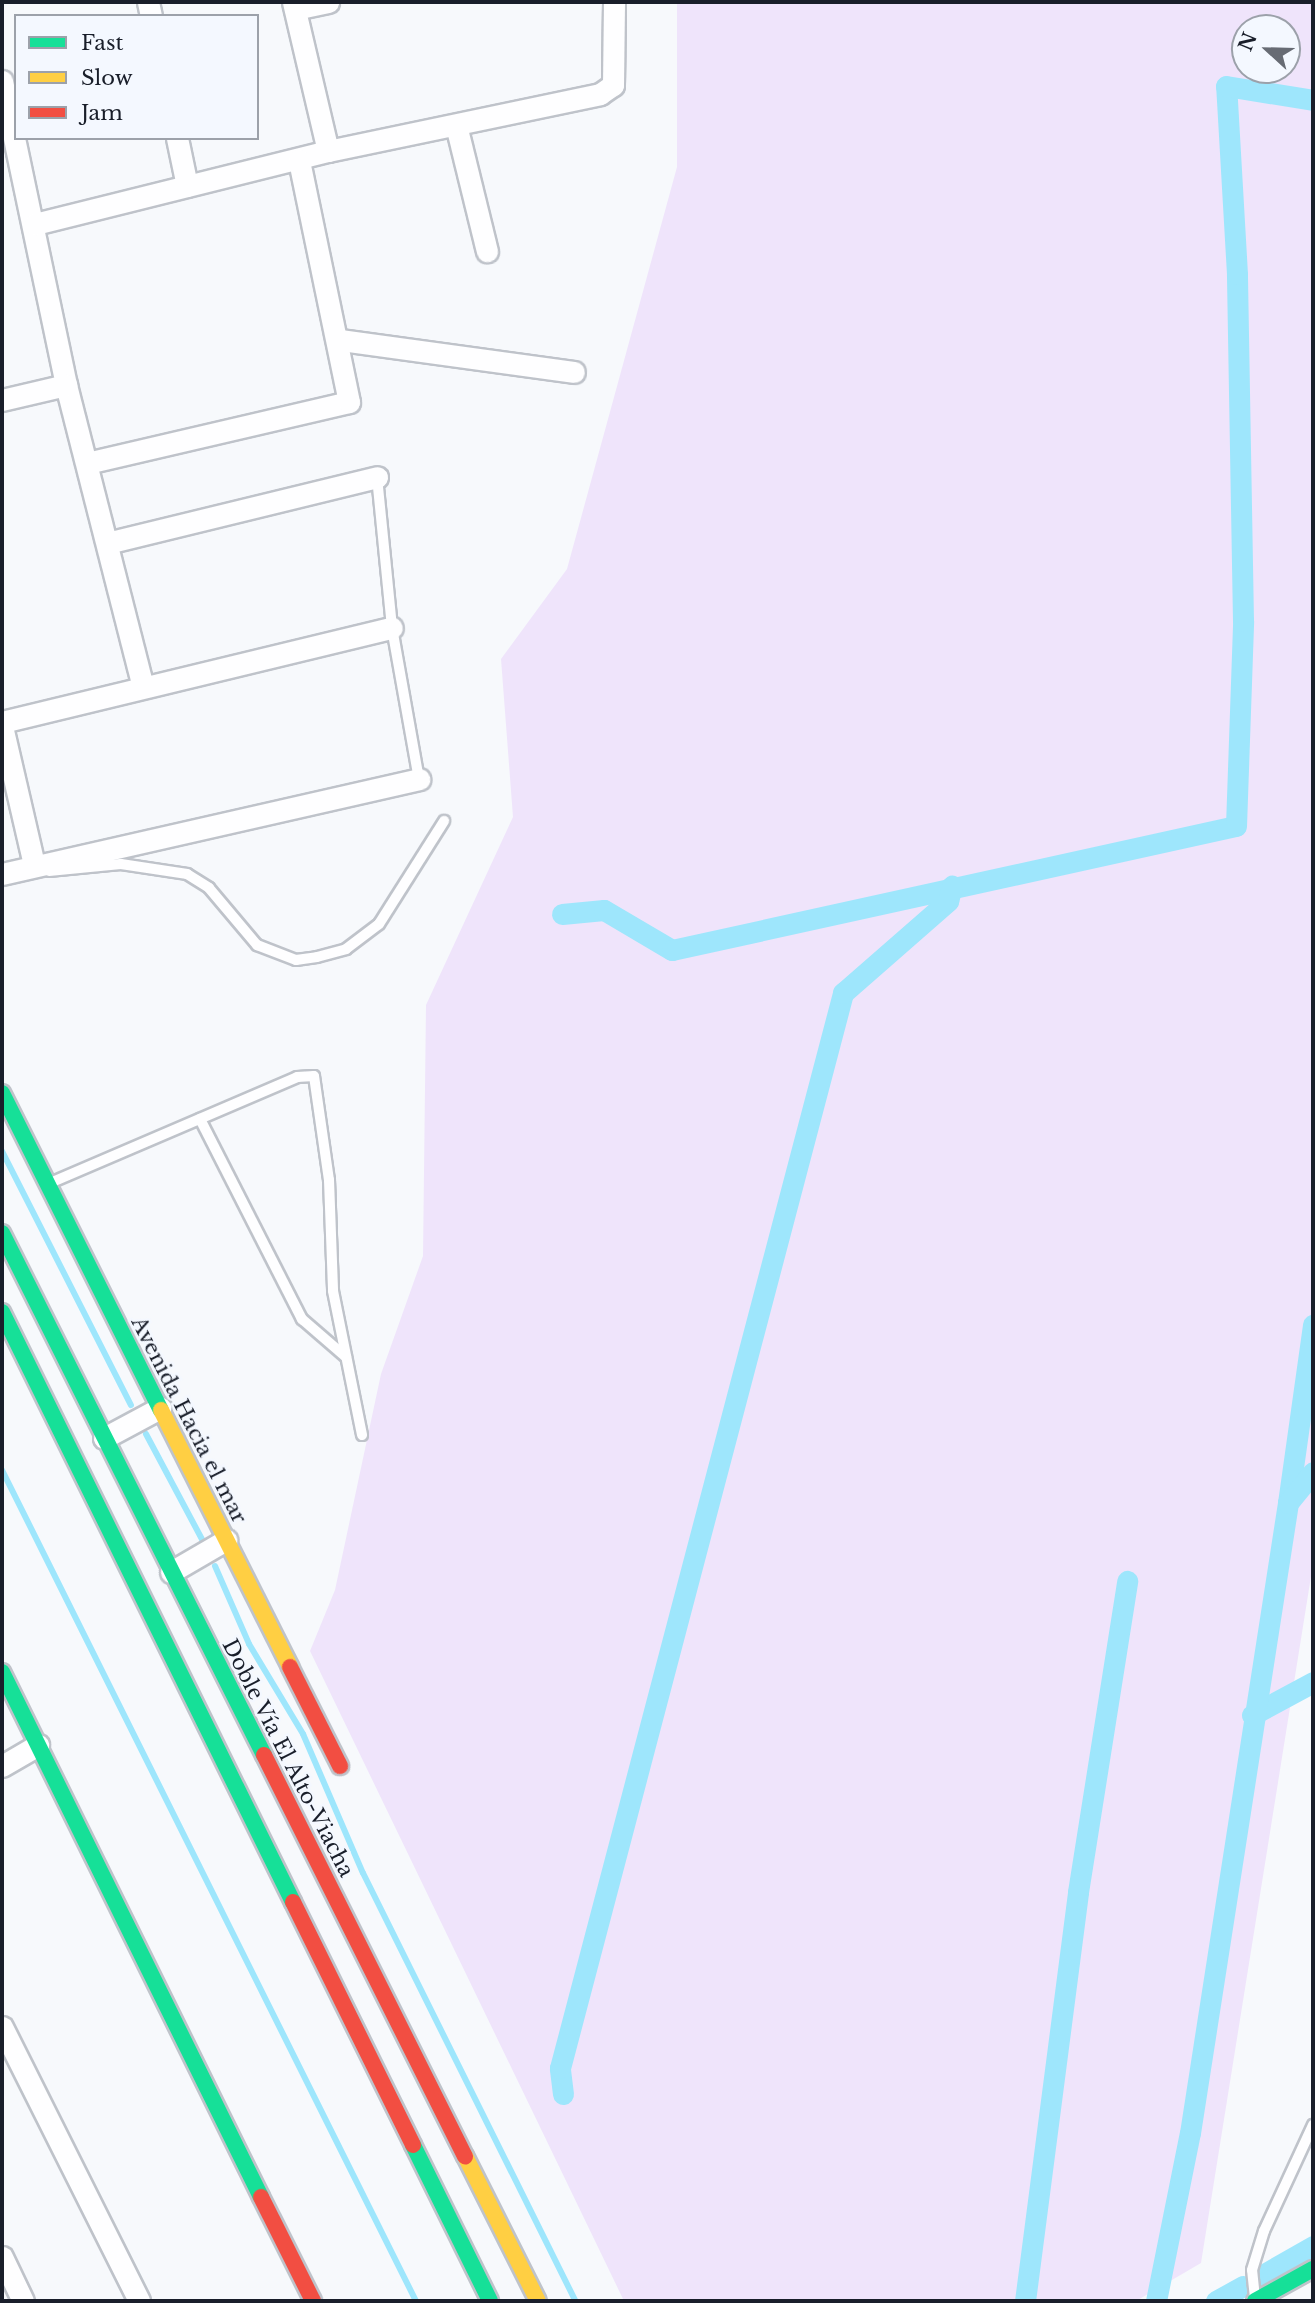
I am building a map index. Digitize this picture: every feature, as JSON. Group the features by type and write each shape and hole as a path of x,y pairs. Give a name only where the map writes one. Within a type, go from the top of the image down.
{"main road":[{"name":"Avenida Hacia el mar","path":"2,1093 340,1766"},
{"name":"Doble Vía El Alto-Viacha","path":"2,1233 538,2301"},
{"path":"2,1312 490,2301"},
{"path":"2,1672 313,2301"},
{"path":"1255,2301 1313,2269"}],"street":[{"path":"328,2 294,5 328,151"},
{"path":"36,224 328,151 600,94 613,85 614,2"},
{"path":"2,80 14,131"},
{"path":"456,125 487,251"},
{"path":"16,140 36,224 66,384 143,686"},
{"path":"177,140 187,186"},
{"path":"87,463 349,402 341,340 299,160"},
{"path":"341,340 574,372"},
{"path":"2,400 66,384"},
{"path":"107,543 377,477"},
{"path":"39,864 2,724 143,686 392,628"},
{"path":"2,874 419,779"},
{"path":"104,1438 160,1408"},
{"path":"171,1572 226,1540"},
{"path":"2,1766 38,1745"},
{"path":"2,2027 139,2301"},
{"path":"2,2258 23,2301"}],"lane":[{"path":"377,477 392,628 419,779"},
{"path":"39,864 53,873 121,864 187,873 209,887 257,945 296,960 346,948 379,924 444,821"},
{"path":"47,1184 297,1077 314,1076 329,1180 333,1291 362,1436"},
{"path":"200,1119 302,1319 346,1357"},
{"path":"1255,2301 1252,2270 1264,2231 1313,2125"}],"shaded area":[{"path":"677,2 1313,2 1313,1564 1201,2263 1136,2301 624,2301 310,1651 335,1590 381,1374 423,1256 426,1005 513,817 501,659 567,569 677,167"}],"waterway":[{"path":"562,914 604,910 672,950 1236,826 1243,621 1237,274 1226,86 1313,100"},
{"path":"563,2094 560,2068 843,993 948,901 952,886"},
{"path":"2,1151 131,1405"},
{"path":"1288,1503 1313,1325"},
{"path":"146,1434 206,1547"},
{"path":"2,1470 416,2301"},
{"path":"1156,2301 1190,2133 1288,1503 1313,1472"},
{"path":"215,1566 249,1644 303,1734 363,1873 575,2301"},
{"path":"1025,2301 1078,1892 1127,1581"},
{"path":"1252,1715 1313,1682"},
{"path":"1257,2278 1313,2246"},
{"path":"1216,2301 1243,2286"}],"traffic: fast":[{"path":"2,1093 161,1410"},
{"path":"2,1233 264,1755"},
{"path":"2,1312 293,1902"},
{"path":"2,1672 261,2197"},
{"path":"413,2145 490,2301"},
{"path":"1255,2301 1313,2269"}],"traffic: slow":[{"path":"161,1410 290,1667"},
{"path":"465,2156 538,2301"}],"traffic: jam":[{"path":"290,1667 340,1766"},
{"path":"264,1755 465,2156"},
{"path":"293,1902 413,2145"},
{"path":"261,2197 313,2301"}]}
